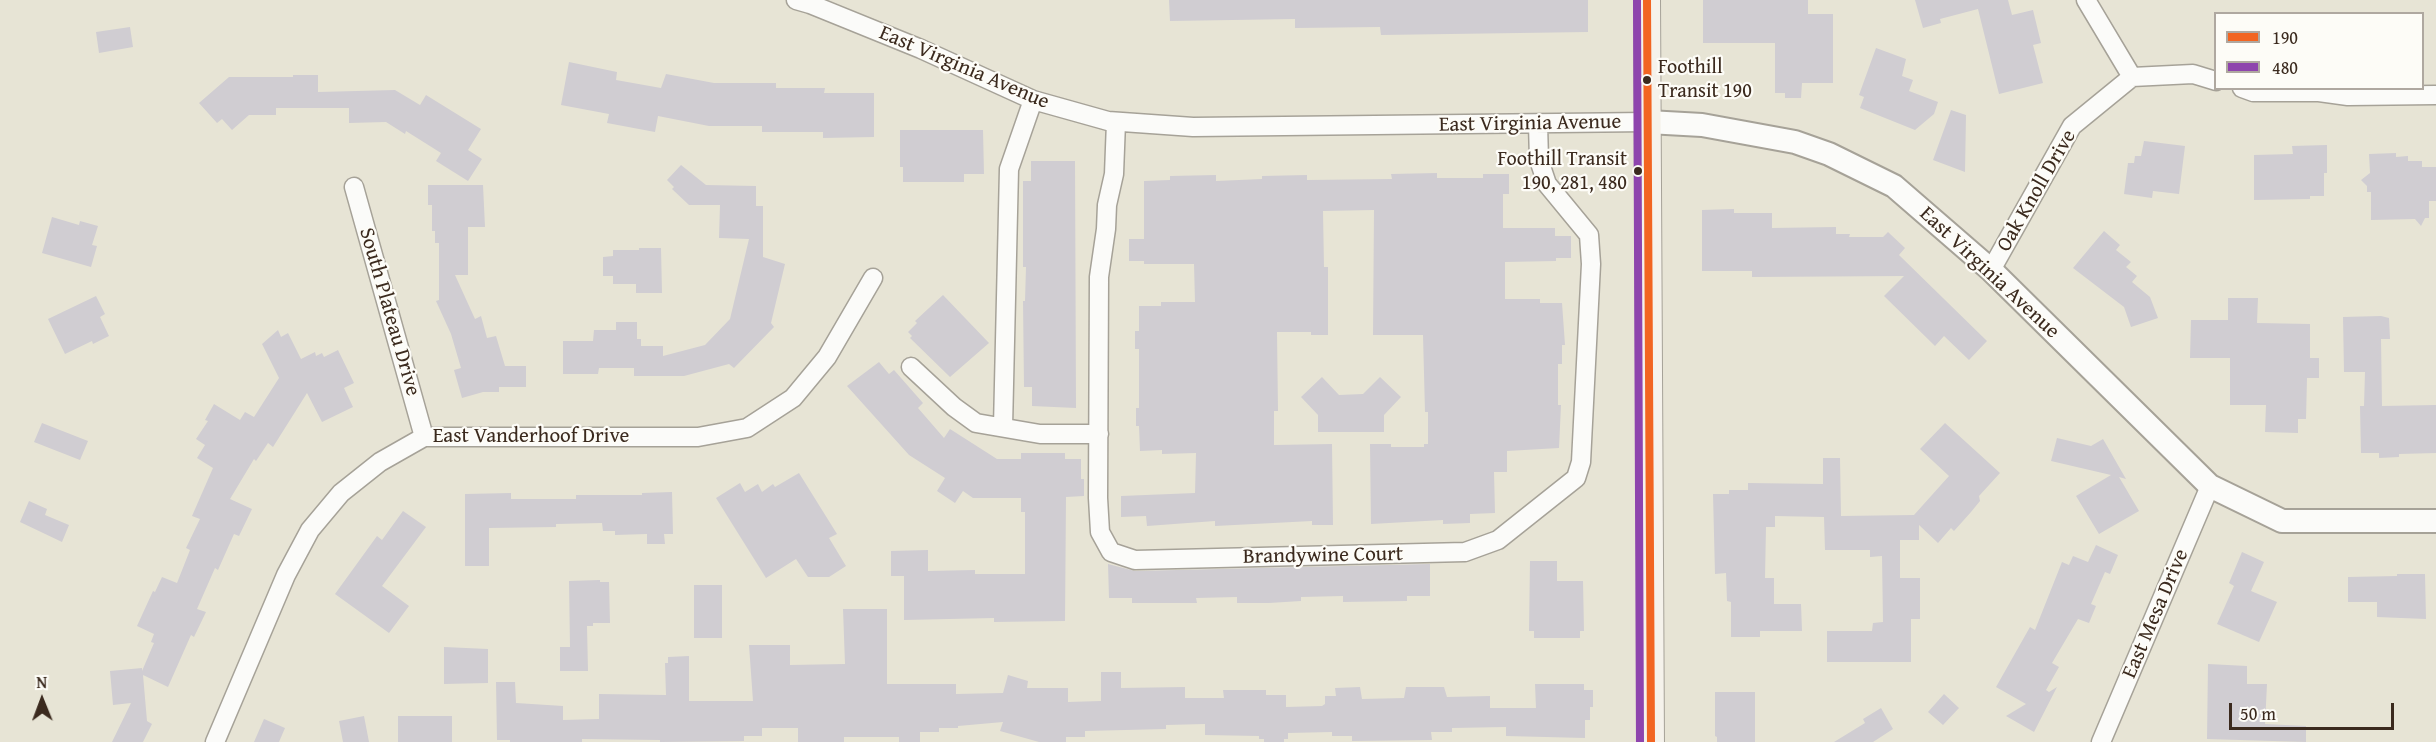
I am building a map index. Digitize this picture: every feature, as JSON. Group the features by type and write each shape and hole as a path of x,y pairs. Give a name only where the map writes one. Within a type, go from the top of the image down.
{"main road":[{"path":"1647,0 1651,742"}],"street":[{"name":"East Virginia Avenue","path":"796,0 810,3 921,49 1033,100 1116,122 1193,128 1648,122 1702,125 1795,142 1829,154 1894,186 1991,270 2210,486 2282,521 2436,521"},
{"path":"2086,0 2132,76 2193,74 2214,80"},
{"name":"Oak Knoll Drive","path":"1991,270 2072,126 2132,76"},
{"path":"2248,90 2253,92 2319,92 2348,96 2436,95"},
{"path":"1003,427 1009,169 1033,100"},
{"name":"Brandywine Court","path":"1116,122 1114,174 1107,205 1099,277 1100,532 1111,552 1135,560 1465,552 1498,540 1576,478 1581,462 1591,264 1589,235 1547,184 1539,160 1538,124"},
{"name":"South Plateau Drive","path":"354,187 424,437"},
{"name":"East Vanderhoof Drive","path":"215,742 285,575 310,530 340,493 380,462 424,437 698,437 747,428 793,398 827,357 873,278"},
{"path":"911,367 954,407 976,423 1040,434 1099,434"},
{"name":"East Mesa Drive","path":"2101,742 2210,486"}],"building":[{"path":"1169,0 1588,0 1588,32 1381,35 1380,27 1295,28 1295,19 1170,21"},
{"path":"1703,0 1808,0 1808,14 1833,14 1833,83 1802,83 1801,98 1785,98 1785,93 1775,93 1775,43 1703,43"},
{"path":"1915,0 2008,0 2012,15 2033,10 2041,43 2033,45 2043,83 1999,94 1978,9 1940,19 1941,23 1923,28"},
{"path":"130,27 133,47 99,53 96,32"},
{"path":"1876,48 1906,59 1902,76 1913,80 1909,91 1938,102 1934,114 1915,130 1860,108 1864,97 1859,95"},
{"path":"569,62 617,72 616,80 661,88 666,74 714,83 776,83 776,88 825,88 824,93 874,93 874,137 823,138 823,132 762,132 762,126 709,126 658,116 655,132 607,123 609,114 561,105"},
{"path":"293,75 318,75 318,92 395,90 420,105 426,95 481,129 468,150 482,159 468,181 436,161 441,153 406,131 405,134 386,122 349,123 349,108 276,108 276,115 249,115 232,130 222,119 217,123 199,103 229,77 293,77"},
{"path":"1951,110 1966,115 1965,172 1933,160"},
{"path":"900,130 983,130 984,174 964,174 964,182 903,182 903,167 900,167"},
{"path":"2144,141 2185,146 2179,194 2153,191 2152,198 2124,194 2128,163 2134,163 2135,156 2141,156"},
{"path":"2327,145 2324,196 2310,196 2310,199 2254,200 2254,155 2293,154 2292,146"},
{"path":"2396,153 2396,157 2408,156 2408,161 2422,161 2422,167 2436,167 2436,201 2429,201 2429,218 2425,218 2421,226 2415,219 2371,220 2371,192 2367,192 2367,186 2361,180 2370,173 2369,154"},
{"path":"1031,161 1075,161 1076,408 1032,406 1032,387 1024,387 1023,301 1025,301 1026,267 1023,267 1023,181 1031,181"},
{"path":"681,165 706,185 756,186 756,206 763,206 763,257 785,264 771,323 774,327 734,368 729,364 684,376 634,376 634,368 599,368 598,374 563,374 563,341 593,341 594,330 616,330 616,322 637,322 637,339 641,339 641,346 663,346 663,356 705,345 730,319 749,239 719,238 720,205 689,205 672,189 674,187 667,180"},
{"path":"1437,173 1437,178 1483,178 1483,174 1509,174 1509,194 1503,194 1503,228 1555,228 1555,236 1571,236 1571,258 1556,258 1556,261 1505,262 1505,299 1540,299 1540,303 1562,303 1565,345 1562,345 1562,364 1558,364 1558,405 1561,405 1559,448 1507,451 1507,472 1494,472 1495,513 1470,514 1470,523 1443,524 1443,520 1371,524 1370,444 1391,444 1391,447 1424,447 1424,444 1428,444 1423,335 1373,335 1374,210 1323,211 1324,267 1328,267 1328,335 1311,335 1311,332 1277,332 1278,411 1274,411 1274,445 1332,444 1333,525 1312,525 1312,521 1215,526 1215,521 1147,526 1146,516 1121,517 1121,496 1195,493 1196,453 1162,454 1162,450 1140,451 1139,426 1136,426 1136,408 1139,408 1139,349 1135,349 1135,331 1139,331 1139,306 1161,306 1161,302 1195,302 1194,264 1144,264 1144,261 1129,261 1129,239 1144,239 1144,181 1170,180 1170,176 1216,175 1216,181 1262,179 1262,176 1307,175 1307,180 1392,179 1391,174"},
{"path":"428,185 483,185 485,227 468,227 468,275 455,275 475,319 481,316 487,338 496,336 505,366 526,366 526,387 499,387 499,392 483,392 462,398 454,370 461,368 451,334 436,301 439,300 439,243 435,243 435,231 432,231 432,205 428,205"},
{"path":"1734,209 1734,213 1772,213 1772,228 1836,227 1836,234 1850,234 1849,237 1883,237 1888,232 1905,248 1899,255 1987,341 1969,360 1944,336 1935,346 1884,296 1904,276 1752,277 1752,271 1702,271 1702,210"},
{"path":"52,217 79,225 80,221 98,226 92,245 97,246 91,267 42,253"},
{"path":"2104,231 2120,245 2116,250 2131,262 2126,267 2137,276 2132,282 2150,297 2158,318 2131,327 2124,307 2073,268"},
{"path":"639,248 661,248 662,293 636,293 636,284 613,284 613,276 603,276 603,257 613,256 613,250 639,250"},
{"path":"943,295 989,343 950,377 910,338 912,336 908,332 917,323 915,321"},
{"path":"96,296 105,314 100,317 109,336 93,344 92,341 65,354 48,319"},
{"path":"2228,298 2258,298 2257,323 2310,324 2310,358 2319,358 2319,378 2307,378 2306,419 2298,419 2298,433 2265,432 2266,405 2230,405 2230,358 2190,358 2191,320 2228,320"},
{"path":"2381,316 2389,318 2390,339 2381,339 2382,406 2436,405 2436,453 2399,454 2399,457 2379,458 2379,453 2361,453 2360,406 2364,406 2365,372 2344,372 2343,317"},
{"path":"278,330 281,337 288,333 301,359 315,352 316,356 322,353 324,357 338,350 354,383 344,388 353,407 322,422 307,393 273,447 268,443 256,461 254,459 230,499 252,509 239,536 234,534 218,570 215,568 197,609 206,612 194,637 191,635 168,687 143,675 147,721 152,724 143,742 112,742 131,703 113,705 110,671 142,668 142,671 154,643 151,642 154,634 137,626 162,577 177,583 190,550 186,548 200,519 192,516 213,468 197,458 205,445 196,439 208,421 205,420 214,404 240,420 245,412 254,417 279,378 262,344"},
{"path":"879,362 889,374 894,370 923,403 918,408 944,438 950,429 997,459 1021,459 1021,453 1065,453 1065,459 1081,459 1084,496 1066,497 1065,621 994,622 994,618 904,620 904,576 891,576 891,551 928,550 928,571 975,570 975,574 1025,574 1025,512 1021,512 1021,498 973,498 963,491 955,503 937,491 945,478 909,455 847,386"},
{"path":"1322,377 1339,395 1363,394 1380,377 1401,397 1384,415 1384,432 1318,432 1318,415 1301,397"},
{"path":"42,423 88,441 80,460 34,442"},
{"path":"1945,423 2000,473 1979,496 1980,501 1971,512 1954,531 1951,528 1938,543 1919,525 1919,540 1900,540 1900,578 1920,578 1920,619 1911,619 1911,662 1827,662 1827,631 1872,631 1873,623 1883,622 1882,556 1870,557 1870,550 1825,550 1824,517 1775,516 1775,527 1766,527 1765,578 1774,578 1774,604 1801,604 1802,631 1760,631 1760,637 1731,637 1731,602 1727,601 1726,573 1715,574 1713,494 1729,494 1729,490 1748,490 1748,483 1823,484 1823,458 1840,458 1841,516 1914,515 1949,476 1920,449"},
{"path":"2057,438 2091,446 2103,439 2126,479 2119,477 2139,511 2099,534 2076,496 2111,475 2051,461"},
{"path":"799,473 837,534 829,538 846,566 829,577 808,577 796,559 766,578 716,498 740,483 745,492 758,484 762,492 773,484 775,487"},
{"path":"672,492 673,534 664,534 665,544 647,544 647,534 615,535 615,531 603,531 602,523 556,524 556,527 489,528 489,566 465,566 465,494 511,493 511,499 576,499 576,495 642,495 642,493"},
{"path":"29,501 47,509 45,515 69,525 62,542 20,522"},
{"path":"403,511 426,527 382,586 409,606 389,633 335,594 377,536 382,540"},
{"path":"2096,545 2118,555 2110,574 2105,572 2091,604 2096,606 2089,623 2078,619 2052,663 2059,667 2046,690 2049,692 2057,687 2034,732 2006,716 2026,704 1996,687 2030,627 2035,630 2062,562 2069,565 2073,556 2088,562"},
{"path":"2242,552 2264,562 2251,591 2277,602 2259,642 2217,624 2234,586 2229,583"},
{"path":"1530,561 1557,561 1557,581 1583,581 1584,631 1580,631 1580,638 1534,638 1534,631 1529,631"},
{"path":"1108,564 1135,571 1430,564 1430,596 1407,596 1407,601 1343,602 1343,596 1301,597 1301,601 1269,603 1237,603 1237,597 1196,598 1197,603 1132,603 1132,598 1109,598"},
{"path":"2397,574 2425,574 2426,619 2377,617 2377,602 2348,602 2348,577 2397,576"},
{"path":"600,580 600,582 609,582 610,623 593,623 593,626 587,626 588,671 560,671 560,647 570,647 569,581"},
{"path":"694,585 722,585 722,638 694,638"},
{"path":"843,609 887,609 887,684 956,684 956,694 1003,693 1008,675 1028,681 1027,688 1068,688 1068,702 1101,701 1101,672 1121,672 1121,688 1185,687 1185,698 1224,698 1223,690 1266,690 1266,695 1286,695 1286,707 1322,706 1325,704 1325,696 1336,696 1335,688 1360,687 1362,699 1404,698 1406,687 1444,687 1447,697 1490,696 1490,708 1536,708 1535,684 1584,684 1584,690 1593,690 1593,707 1590,707 1590,720 1585,720 1585,738 1506,736 1506,727 1452,728 1452,732 1431,732 1432,740 1352,741 1352,736 1332,736 1332,732 1288,733 1288,739 1284,739 1284,742 1264,742 1264,739 1259,739 1259,736 1205,735 1205,724 1166,725 1166,729 1085,731 1085,737 1066,737 1066,742 1039,742 1000,731 1003,722 939,728 939,732 920,732 920,742 899,742 899,737 844,737 844,742 798,742 798,728 762,728 762,736 744,736 744,741 660,742 660,740 582,739 582,742 510,742 510,740 497,740 496,682 515,682 516,703 563,706 563,720 599,719 599,694 666,695 665,663 668,663 668,657 689,656 689,701 753,701 749,645 790,645 790,665 845,664"},
{"path":"444,647 488,649 488,683 444,684"},
{"path":"2208,664 2247,666 2247,684 2267,684 2265,724 2306,726 2306,742 2207,739"},
{"path":"1715,692 1755,692 1755,742 1717,742"},
{"path":"1944,694 1959,708 1943,725 1928,712"},
{"path":"1881,708 1893,729 1873,742 1834,742 1865,723 1863,719"},
{"path":"364,716 369,742 343,742 339,721"},
{"path":"398,716 452,716 452,742 398,742"},
{"path":"264,719 285,728 279,742 254,742"}],"transit line":[{"name":"480","path":"1637,0 1640,742"},
{"name":"190","path":"1647,0 1651,742"}],"place":[{"name":"Foothill Transit 190","path":"1647,80"},
{"name":"Foothill Transit 190, 281, 480","path":"1638,171"}]}
